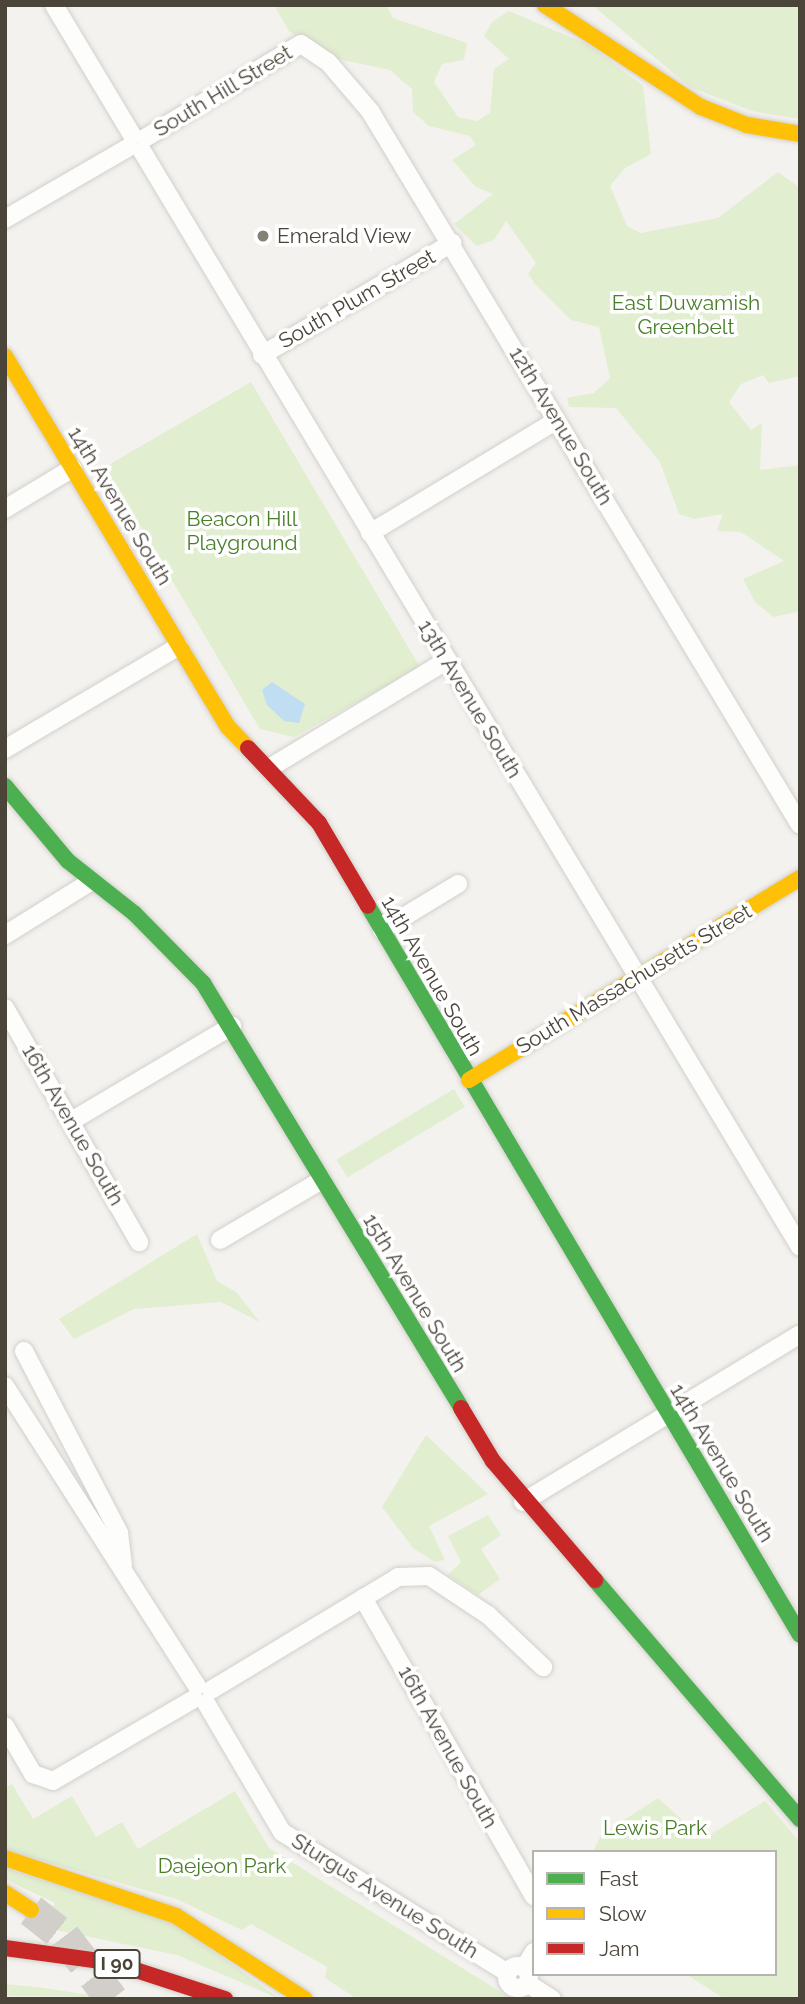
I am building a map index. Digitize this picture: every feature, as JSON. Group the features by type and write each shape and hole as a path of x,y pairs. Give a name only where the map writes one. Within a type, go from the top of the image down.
{"main road":[{"path":"545,5 685,99 769,129 800,134"},
{"name":"14th Avenue South","path":"5,356 228,727 271,767 319,823 800,1635"},
{"name":"15th Avenue South","path":"5,786 90,881 170,947 232,1026 322,1180 523,1502 800,1819"},
{"name":"South Massachusetts Street","path":"469,1080 800,878"},
{"path":"5,1858 176,1916 305,1999"},
{"path":"5,1893 31,1910"},
{"name":"I 90","path":"5,1948 114,1963 225,1999"}],"street":[{"name":"13th Avenue South","path":"54,5 800,1247"},
{"name":"South Hill Street","path":"5,219 300,44"},
{"name":"12th Avenue South","path":"300,44 328,62 370,111 452,243 800,825"},
{"name":"South Plum Street","path":"262,355 452,243"},
{"path":"370,533 557,420"},
{"path":"5,509 73,468"},
{"path":"5,749 179,646"},
{"path":"271,767 446,661"},
{"path":"5,935 90,881"},
{"path":"382,930 458,884"},
{"name":"16th Avenue South","path":"5,1008 73,1120 139,1242"},
{"path":"73,1120 232,1026"},
{"path":"220,1240 322,1180"},
{"path":"523,1502 800,1335"},
{"name":"Sturgus Avenue South","path":"24,1351 119,1533 123,1565"},
{"name":"Sturgus Avenue South","path":"5,1385 100,1540 123,1565 282,1832 520,1974 552,1999"},
{"path":"5,1726 37,1779 53,1781 398,1577 429,1576 488,1615 543,1667"},
{"name":"16th Avenue South","path":"363,1598 532,1893"},
{"path":"520,1974 532,1955"}],"green space":[{"name":"East Duwamish Greenbelt","path":"274,5 386,5 393,18 467,43 464,60 442,64 434,82 458,117 477,121 490,113 494,69 509,59 484,36 492,22 509,11 589,45 643,86 651,154 625,168 610,186 627,226 641,233 718,218 778,172 800,188 800,376 769,383 763,375 741,384 729,402 751,430 762,423 760,470 800,465 800,611 773,617 755,602 743,579 784,561 741,532 717,531 723,514 694,519 679,514 660,462 616,408 569,407 567,398 594,393 610,378 599,327 571,320 535,284 528,274 536,263 506,221 494,240 477,246 454,224 493,194 476,187 452,160 476,145 470,136 429,126 413,112 412,89 390,70 328,57 289,31"},
{"path":"592,5 800,5 800,119 752,111 690,87"},
{"name":"Beacon Hill Playground","path":"251,382 420,667 294,737 260,729 105,467"},
{"path":"454,1089 465,1107 347,1178 337,1160"},
{"path":"197,1234 217,1281 236,1292 260,1322 221,1302 134,1309 74,1339 59,1319"},
{"path":"426,1435 488,1494 429,1526 445,1560 435,1562 414,1549 382,1507"},
{"path":"488,1515 501,1535 481,1549 500,1579 478,1595 448,1575 461,1562 448,1536"},
{"name":"Daejeon Park","path":"12,1784 33,1819 72,1796 96,1837 122,1822 138,1849 235,1791 269,1848 512,1999 357,1999 325,1978 327,1967 251,1924 242,1930 176,1899 5,1850 5,1788"},
{"name":"Lewis Park","path":"658,1798 703,1839 765,1801 800,1842 800,1999 725,1999 689,1976 777,1976 777,1850 594,1850 601,1835"},
{"path":"5,1868 174,1923 280,1999 177,1955 42,1927 55,1903 5,1879"},
{"path":"5,1984 44,1988 103,1997 5,1996"}],"water":[{"path":"272,682 305,704 299,723 284,721 267,705 262,690"}],"tunnel":[{"path":"31,1910 64,1936 112,1999"}],"traffic: fast":[{"path":"5,786 68,861 135,914 203,983 461,1408"},
{"path":"368,906 800,1635"},
{"path":"595,1580 800,1819"}],"traffic: slow":[{"path":"545,5 701,107 747,125 800,134"},
{"path":"5,356 228,727 248,748"},
{"path":"469,1080 800,878"},
{"path":"5,1858 176,1916 305,1999"},
{"path":"5,1893 31,1910"}],"traffic: jam":[{"path":"248,748 319,823 368,906"},
{"path":"461,1408 493,1461 595,1580"},
{"path":"5,1948 114,1963 225,1999"}],"place":[{"name":"Emerald View","path":"263,236"}]}
